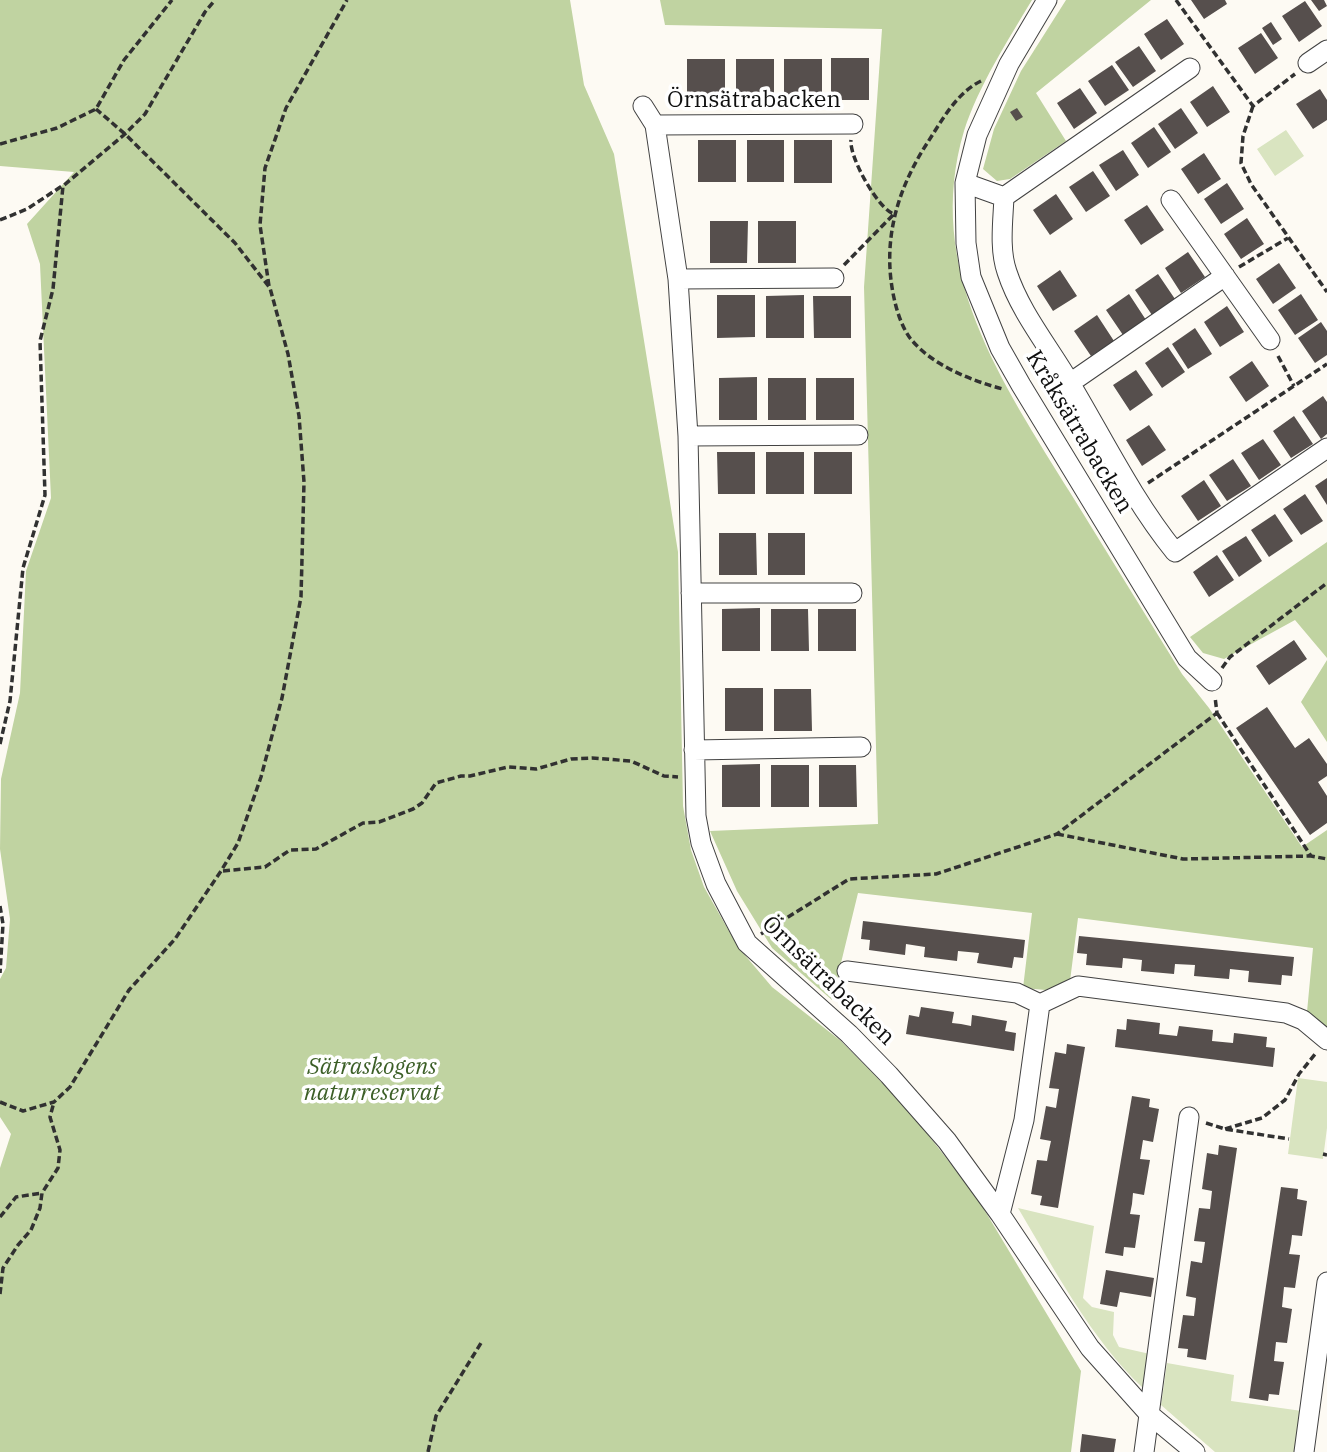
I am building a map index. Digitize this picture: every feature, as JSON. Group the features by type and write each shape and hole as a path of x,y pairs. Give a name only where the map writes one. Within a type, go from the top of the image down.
{"street":[{"name":"Kråksätrabacken","path":"1047,0 1000,83 976,135 965,183 966,243 971,277 1000,348 1021,385 1187,658 1212,681"},
{"path":"1308,63 1327,50"},
{"path":"965,183 1004,197 1190,68"},
{"name":"Örnsätrabacken","path":"643,106 655,125 678,279 688,436 696,816 701,843 716,884 747,943 849,1034 889,1075 947,1141 1000,1214 1090,1348 1149,1413 1195,1452"},
{"name":"Örnsätrabacken","path":"655,125 853,124"},
{"name":"Kråksätrabacken","path":"1004,197 1003,248 1006,270 1021,304 1133,493 1153,525 1175,552 1327,449"},
{"path":"1171,200 1270,340"},
{"name":"Kråksätrabacken","path":"1070,383 1225,276"},
{"path":"678,279 834,278"},
{"path":"688,436 858,435"},
{"path":"691,593 852,593"},
{"path":"694,750 861,747"},
{"name":"Örnsätrabacken","path":"846,971 1017,993 1040,1004"},
{"path":"1000,1214 1024,1120 1040,1004 1078,986 1286,1013 1303,1020 1326,1039"},
{"path":"1144,1452 1189,1117"},
{"path":"1304,1452 1327,1282"}],"path":[{"path":"0,144 57,128 96,109 124,60 172,0"},
{"path":"0,220 27,209 63,186 145,114 215,0"},
{"path":"0,1102 23,1111 54,1102 70,1087 129,990 175,939 221,872 238,843 261,777 282,698 301,597 304,482 299,416 288,354 270,288 260,225 265,168 286,108 347,0"},
{"path":"1176,0 1253,106"},
{"path":"1308,63 1253,106 1243,136 1241,163 1251,184 1327,292"},
{"path":"1000,83 988,78 972,85 953,105 920,155 894,214 891,229 891,276 897,309 910,338 937,361 1009,391 1021,385"},
{"path":"96,109 125,134 235,243 270,288"},
{"path":"853,124 850,145 857,163 877,199 894,214"},
{"path":"0,744 10,701 23,569 45,495 40,341 55,272 63,186"},
{"path":"834,278 894,214"},
{"path":"1225,276 1289,238"},
{"path":"1270,340 1294,386"},
{"path":"1133,493 1327,364"},
{"path":"1311,856 1217,713 1212,681 1230,657 1327,583"},
{"path":"747,943 849,879 936,874 1057,834 1217,713"},
{"path":"221,872 265,866 290,850 316,849 363,823 379,822 413,809 422,803 436,783 461,776 508,767 536,769 571,759 592,758 631,761 664,776 694,776"},
{"path":"1057,834 1183,859 1311,856 1327,859"},
{"path":"0,906 0,973"},
{"path":"1224,1129 1262,1118 1285,1100 1299,1074 1326,1039"},
{"path":"0,1294 3,1268 31,1230 40,1208 42,1193 58,1168 60,1150 50,1117 54,1102"},
{"path":"1189,1117 1224,1129 1289,1139"},
{"path":"0,1217 16,1197 42,1193"},
{"path":"428,1452 436,1416 481,1343"}],"green space":[{"name":"Sätraskogens naturreservat","path":"0,0 570,0 584,85 614,154 678,552 683,806 691,850 704,887 738,947 772,987 841,1041 907,1108 976,1196 1081,1371 1071,1452 0,1452 0,1168 11,1134 0,1117 0,979 6,968 10,919 0,849 1,779 20,693 26,571 51,498 40,264 27,224 74,172 0,166"},
{"path":"660,0 1032,0 985,81 964,131 954,182 954,230 962,277 976,322 1019,409 1182,674 1209,708 1302,847 1327,830 1327,1031 1307,1012 1313,948 1078,918 1070,981 1046,990 1023,988 1032,913 858,893 832,1000 772,948 737,891 710,831 878,824 864,287 882,29 665,25"},
{"path":"1066,0 1151,0 1036,93 1066,141 1010,179 997,181 983,169 994,129 1021,71"},
{"path":"1286,130 1304,156 1275,176 1257,149"},
{"path":"1327,542 1327,658 1295,620 1224,659 1203,653 1190,637"},
{"path":"1327,660 1327,742 1301,702"},
{"path":"1298,1078 1327,1082 1327,1128 1323,1159 1288,1154"},
{"path":"1018,1208 1094,1226 1083,1298 1092,1307 1114,1312 1113,1335 1119,1347 1150,1354 1148,1385 1143,1388 1106,1348 1060,1279"},
{"path":"1167,1363 1234,1375 1231,1401 1302,1411 1298,1452 1215,1452 1161,1405"}],"building":[{"path":"1191,0 1225,0 1227,4 1204,19"},
{"path":"1311,0 1324,0 1327,6 1319,11"},
{"path":"1305,1 1322,26 1299,42 1282,16"},
{"path":"1167,19 1184,44 1161,60 1144,34"},
{"path":"1271,22 1282,39 1273,45 1262,28"},
{"path":"1261,33 1278,58 1255,74 1238,48"},
{"path":"1139,46 1156,71 1133,87 1115,62"},
{"path":"831,58 869,58 869,100 831,100"},
{"path":"687,59 725,59 725,101 687,101"},
{"path":"736,59 774,59 774,101 736,101"},
{"path":"784,59 822,59 822,101 784,102"},
{"path":"1112,65 1129,90 1105,106 1088,81"},
{"path":"1213,86 1230,112 1207,127 1190,102"},
{"path":"1080,88 1097,113 1074,129 1057,103"},
{"path":"1320,89 1327,100 1327,120 1313,129 1296,104"},
{"path":"1017,108 1023,117 1016,121 1010,112"},
{"path":"1181,108 1198,133 1175,149 1158,124"},
{"path":"1154,127 1171,152 1148,168 1131,143"},
{"path":"698,140 736,140 736,182 698,182"},
{"path":"747,140 784,140 784,182 747,182"},
{"path":"794,140 832,140 832,183 794,183"},
{"path":"1123,150 1139,175 1116,191 1099,165"},
{"path":"1204,153 1221,179 1198,194 1181,169"},
{"path":"1093,171 1110,196 1086,212 1069,187"},
{"path":"1227,183 1244,209 1221,224 1204,199"},
{"path":"1056,194 1073,219 1050,235 1033,210"},
{"path":"1147,205 1164,230 1141,245 1124,220"},
{"path":"1247,218 1264,244 1241,259 1224,234"},
{"path":"710,221 748,221 747,263 710,263"},
{"path":"758,221 796,221 796,263 758,263"},
{"path":"1188,252 1205,277 1181,293 1165,268"},
{"path":"1279,263 1296,288 1273,304 1256,279"},
{"path":"1060,270 1077,296 1053,311 1037,286"},
{"path":"1158,274 1175,299 1152,315 1135,290"},
{"path":"1129,294 1146,320 1123,335 1106,310"},
{"path":"1301,294 1318,320 1295,335 1278,310"},
{"path":"717,295 755,295 755,337 717,338"},
{"path":"804,295 804,338 766,338 766,296"},
{"path":"813,296 851,296 851,338 814,338"},
{"path":"1227,306 1244,332 1220,347 1204,322"},
{"path":"1097,315 1114,341 1091,356 1074,331"},
{"path":"1321,322 1327,331 1327,355 1315,363 1298,338"},
{"path":"1195,328 1212,354 1188,369 1172,344"},
{"path":"1168,347 1185,372 1162,388 1145,363"},
{"path":"1252,361 1269,386 1246,402 1229,377"},
{"path":"1136,370 1153,395 1130,411 1113,385"},
{"path":"757,377 757,420 719,420 719,378"},
{"path":"768,378 806,378 806,420 768,420"},
{"path":"816,378 854,378 854,420 816,420"},
{"path":"1323,396 1327,402 1327,434 1321,439 1302,411"},
{"path":"1294,416 1313,444 1291,458 1273,431"},
{"path":"1149,425 1166,450 1142,466 1126,440"},
{"path":"1263,439 1281,465 1259,480 1241,453"},
{"path":"717,452 755,452 755,494 718,494"},
{"path":"766,452 804,452 804,494 766,494"},
{"path":"814,452 852,452 852,494 814,494"},
{"path":"1233,459 1251,486 1227,501 1209,475"},
{"path":"1327,478 1327,505 1315,486"},
{"path":"1204,480 1221,506 1198,521 1181,496"},
{"path":"1305,494 1323,521 1301,535 1283,509"},
{"path":"1275,514 1293,541 1269,557 1251,530"},
{"path":"719,533 756,533 757,575 719,575"},
{"path":"768,533 805,533 805,575 768,575"},
{"path":"1246,536 1262,561 1239,577 1222,551"},
{"path":"1217,555 1234,580 1209,597 1193,572"},
{"path":"760,608 760,651 722,651 722,609"},
{"path":"771,609 808,609 809,651 771,651"},
{"path":"818,609 856,609 856,651 818,651"},
{"path":"1294,640 1307,659 1269,685 1256,666"},
{"path":"725,688 763,688 763,731 725,731"},
{"path":"774,689 811,689 812,731 774,731"},
{"path":"1267,707 1295,748 1309,738 1327,764 1327,776 1318,782 1327,796 1327,823 1310,835 1236,728"},
{"path":"760,764 760,807 722,807 722,765"},
{"path":"771,765 809,765 809,807 771,807"},
{"path":"819,765 856,765 857,807 819,807"},
{"path":"863,921 1025,940 1023,958 1014,957 1012,968 977,963 979,953 958,951 957,961 924,957 925,947 906,944 905,955 869,950 870,940 861,939"},
{"path":"1079,936 1294,957 1292,976 1282,975 1281,985 1248,982 1249,971 1230,969 1229,979 1194,976 1195,965 1175,964 1174,974 1141,971 1142,960 1123,958 1122,968 1086,965 1087,954 1077,953"},
{"path":"921,1007 954,1012 952,1023 971,1026 972,1015 1007,1021 1005,1031 1016,1033 1014,1051 906,1034 909,1015 919,1017"},
{"path":"1127,1019 1160,1023 1159,1034 1177,1036 1179,1026 1213,1030 1212,1041 1233,1043 1234,1033 1267,1037 1266,1047 1275,1048 1273,1067 1115,1047 1117,1029 1126,1030"},
{"path":"1067,1044 1085,1047 1058,1208 1040,1205 1042,1196 1031,1194 1037,1160 1047,1161 1051,1141 1040,1139 1046,1106 1056,1108 1059,1089 1049,1088 1055,1052 1066,1054"},
{"path":"1132,1096 1150,1099 1149,1107 1159,1109 1153,1142 1143,1140 1140,1159 1150,1160 1144,1195 1133,1193 1130,1214 1140,1215 1135,1248 1124,1247 1123,1256 1105,1253"},
{"path":"1219,1145 1237,1148 1206,1360 1187,1357 1188,1349 1178,1348 1183,1315 1194,1316 1196,1298 1186,1296 1191,1261 1202,1263 1205,1242 1194,1241 1199,1208 1210,1209 1212,1191 1202,1189 1207,1153 1218,1155"},
{"path":"1281,1187 1298,1189 1297,1199 1307,1201 1302,1236 1292,1235 1289,1254 1300,1255 1295,1288 1284,1287 1282,1307 1292,1309 1287,1343 1276,1342 1274,1361 1284,1362 1279,1395 1269,1394 1268,1401 1249,1398"},
{"path":"1106,1270 1154,1278 1151,1297 1120,1292 1117,1307 1100,1304"},
{"path":"1082,1434 1116,1439 1114,1452 1080,1452"}]}
